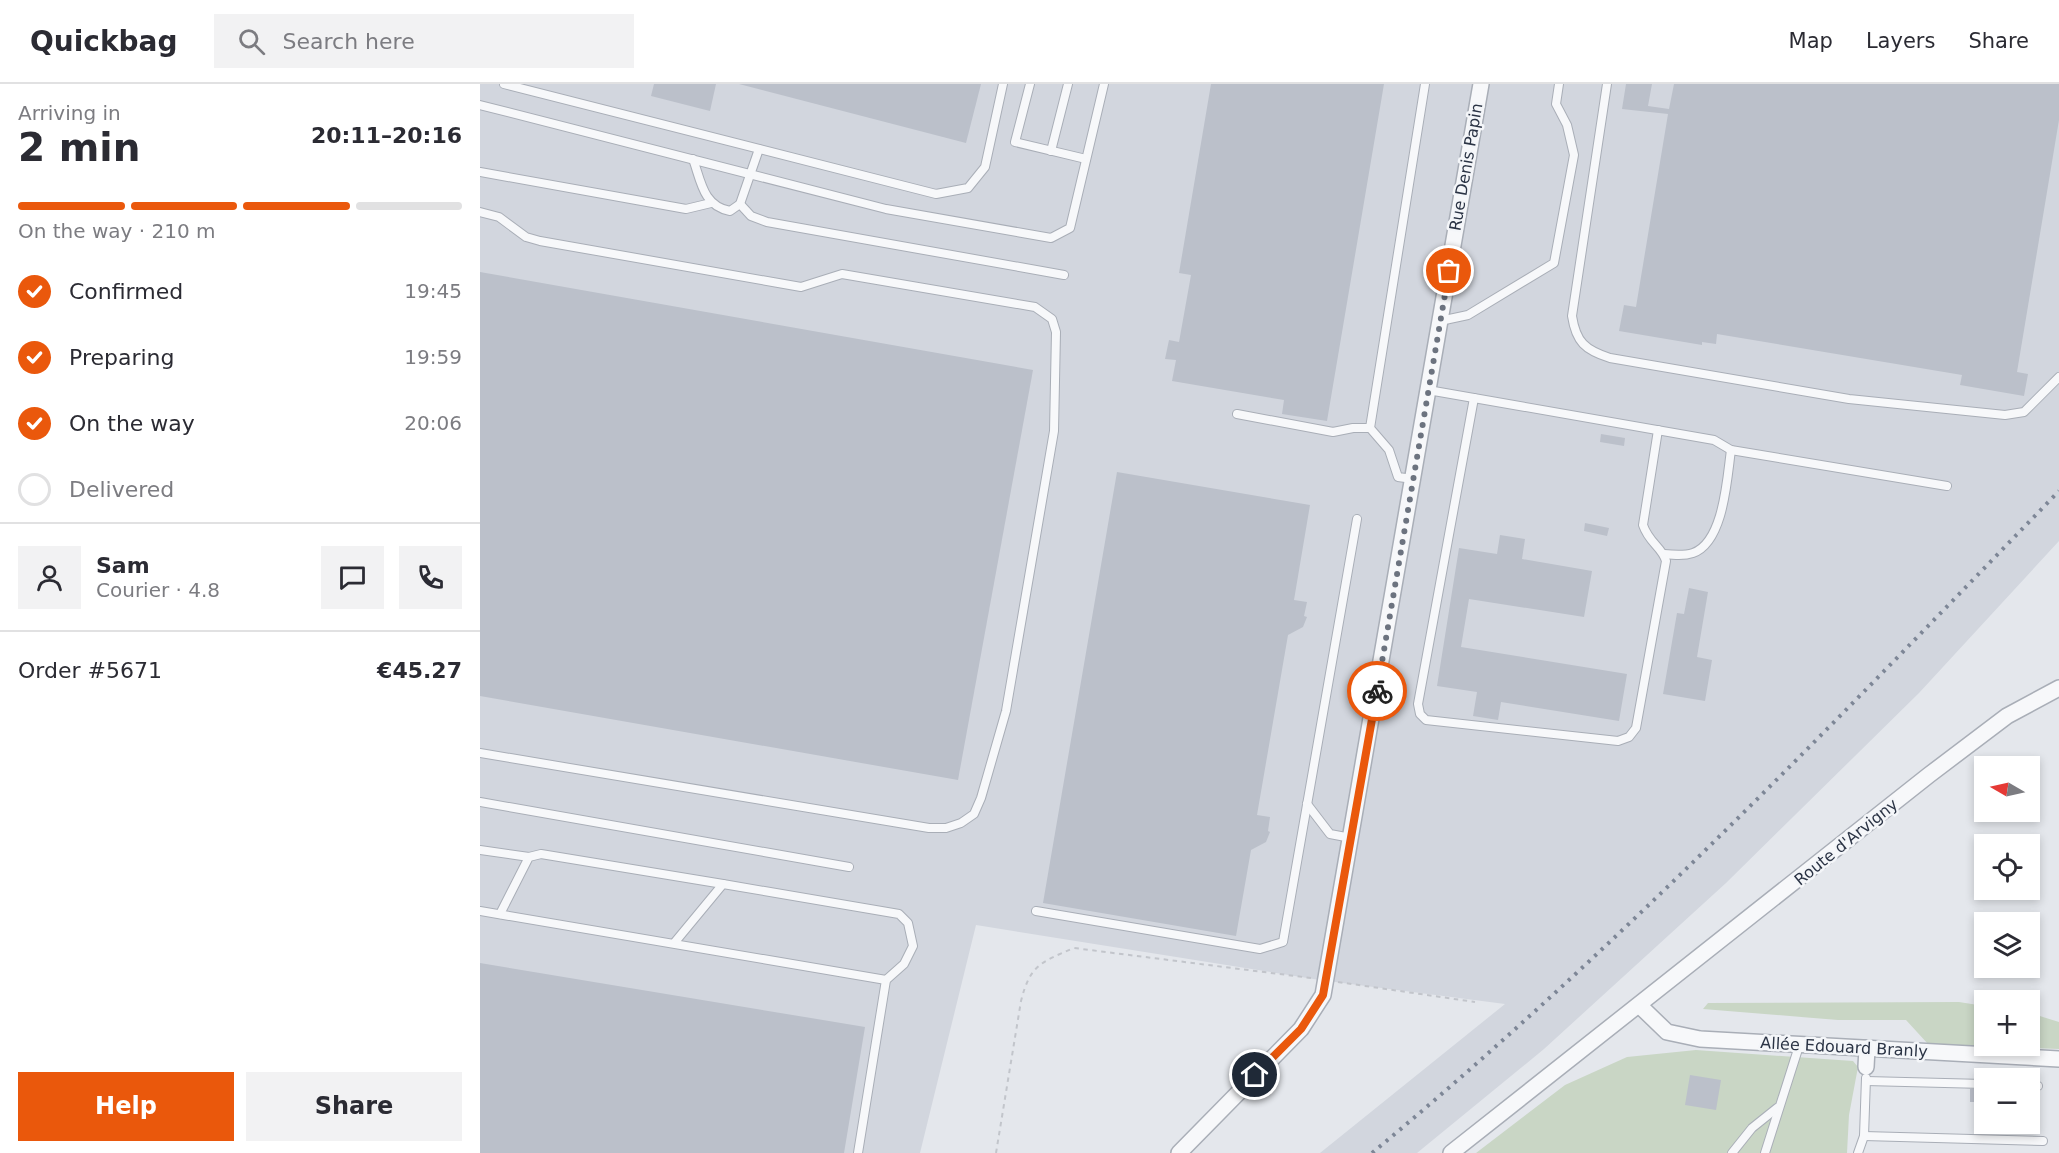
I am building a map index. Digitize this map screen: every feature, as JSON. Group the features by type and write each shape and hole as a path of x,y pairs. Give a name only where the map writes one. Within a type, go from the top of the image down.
{"street":[{"name":"Rue Denis Papin","path":"1179,1153 1301,1029 1315,1011 1327,980 1481,84"},
{"name":"Route d'Arvigny","path":"1451,1153 2007,716 2059,688"},
{"name":"Allée Edouard Branly","path":"1640,1006 1667,1032 1700,1040 2059,1059"},
{"path":"1866,1074 1867,1048"}],"lane":[{"path":"504,84 936,194 968,188 986,167 1003,84"},
{"path":"1030,84 1015,142 1086,159"},
{"path":"1051,151 1068,84"},
{"path":"480,105 886,209 1052,238 1070,228 1104,84"},
{"path":"1370,428 1425,84"},
{"path":"1440,321 1468,315 1554,263 1574,155 1567,125 1556,104 1558,84"},
{"path":"1608,84 1572,316 1579,342 1591,352 1610,358 1849,399 2005,415 2024,412 2059,377"},
{"path":"693,159 707,199 721,209 729,211 740,204 759,149"},
{"path":"480,172 686,208 711,203"},
{"path":"740,204 751,216 767,222 1064,275"},
{"path":"480,212 499,217 526,237 540,241 801,287 842,274 1035,307 1052,319 1056,332 1054,431 1006,711 981,798 974,814 946,828 929,828 480,753"},
{"path":"1428,390 1714,440 1731,450 1947,486"},
{"path":"1474,398 1418,704 1420,714 1426,720 1618,741 1629,737 1636,728 1666,561 1664,554 1648,539 1643,525 1658,430"},
{"path":"1237,414 1333,432 1353,428 1370,428 1389,450 1398,477 1413,479"},
{"path":"1664,554 1694,553 1706,545 1720,518 1731,450"},
{"path":"1036,911 1260,949 1283,942 1357,519"},
{"path":"480,802 849,867"},
{"path":"1307,804 1330,834 1352,838"},
{"path":"480,850 529,857 541,854 899,914 908,923 913,946 904,964 886,980 858,1153"},
{"path":"500,914 529,857"},
{"path":"675,942 723,884"},
{"path":"480,911 675,942 886,980"},
{"path":"1765,1153 1799,1046"},
{"path":"1858,1153 1864,1136 1866,1074 1974,1083"},
{"path":"1732,1153 1752,1128 1778,1107"},
{"path":"1864,1136 2043,1141"}],"path":[{"path":"996,1153 1021,1001 1027,978 1044,961 1074,948 1327,980 1475,1002"}],"shaded area":[{"path":"480,84 2059,84 2059,541 1919,693 1726,883 1544,1049 1417,1153 1320,1153 1505,1004 1320,980 976,925 920,1153 480,1153"}],"green space":[{"path":"1959,1002 1974,1004 1974,1046 1928,1044 1906,1020 1838,1020 1703,1009 1708,1003"},
{"path":"2040,1016 2059,1022 2059,1049 2040,1048"},
{"path":"1696,1050 1853,1061 1858,1067 1849,1115 1847,1153 1476,1153 1565,1085 1627,1057"}],"building":[{"path":"654,84 716,84 710,111 651,96"},
{"path":"739,84 981,84 966,143"},
{"path":"1211,84 1384,84 1327,421 1282,414 1284,400 1172,381 1176,360 1165,359 1169,340 1179,342 1191,275 1179,273"},
{"path":"1626,84 1652,84 1648,106 1669,109 1674,84 2059,84 2059,120 2017,372 2028,374 2024,396 1960,385 1962,375 1717,334 1716,344 1702,342 1702,345 1619,331 1624,305 1636,307 1668,114 1622,109"},
{"path":"480,272 1033,370 958,780 480,696"},
{"path":"1601,434 1625,438 1624,446 1600,442"},
{"path":"1117,472 1310,505 1294,600 1307,602 1304,616 1307,617 1303,627 1288,635 1257,815 1270,817 1268,831 1270,832 1266,842 1251,850 1236,936 1043,903"},
{"path":"1585,523 1609,528 1607,536 1584,531"},
{"path":"1500,535 1525,539 1522,559 1592,571 1584,617 1469,599 1461,647 1627,674 1619,721 1501,702 1498,720 1473,716 1477,692 1437,686 1459,548 1497,554"},
{"path":"1689,588 1708,592 1697,657 1712,660 1705,701 1663,694 1677,613 1684,614"},
{"path":"480,963 865,1027 844,1153 480,1153"},
{"path":"1690,1075 1721,1080 1716,1110 1685,1105"},
{"path":"1970,1089 1974,1089 1974,1102 1970,1102"}],"railway":[{"path":"1372,1153 1552,996 1639,914 1809,747 2059,491"}],"way so far":[{"path":"1377,691 1449,271"}],"route":[{"path":"1255,1075 1301,1029 1315,1011 1323,995 1332,959 1377,691"}]}
